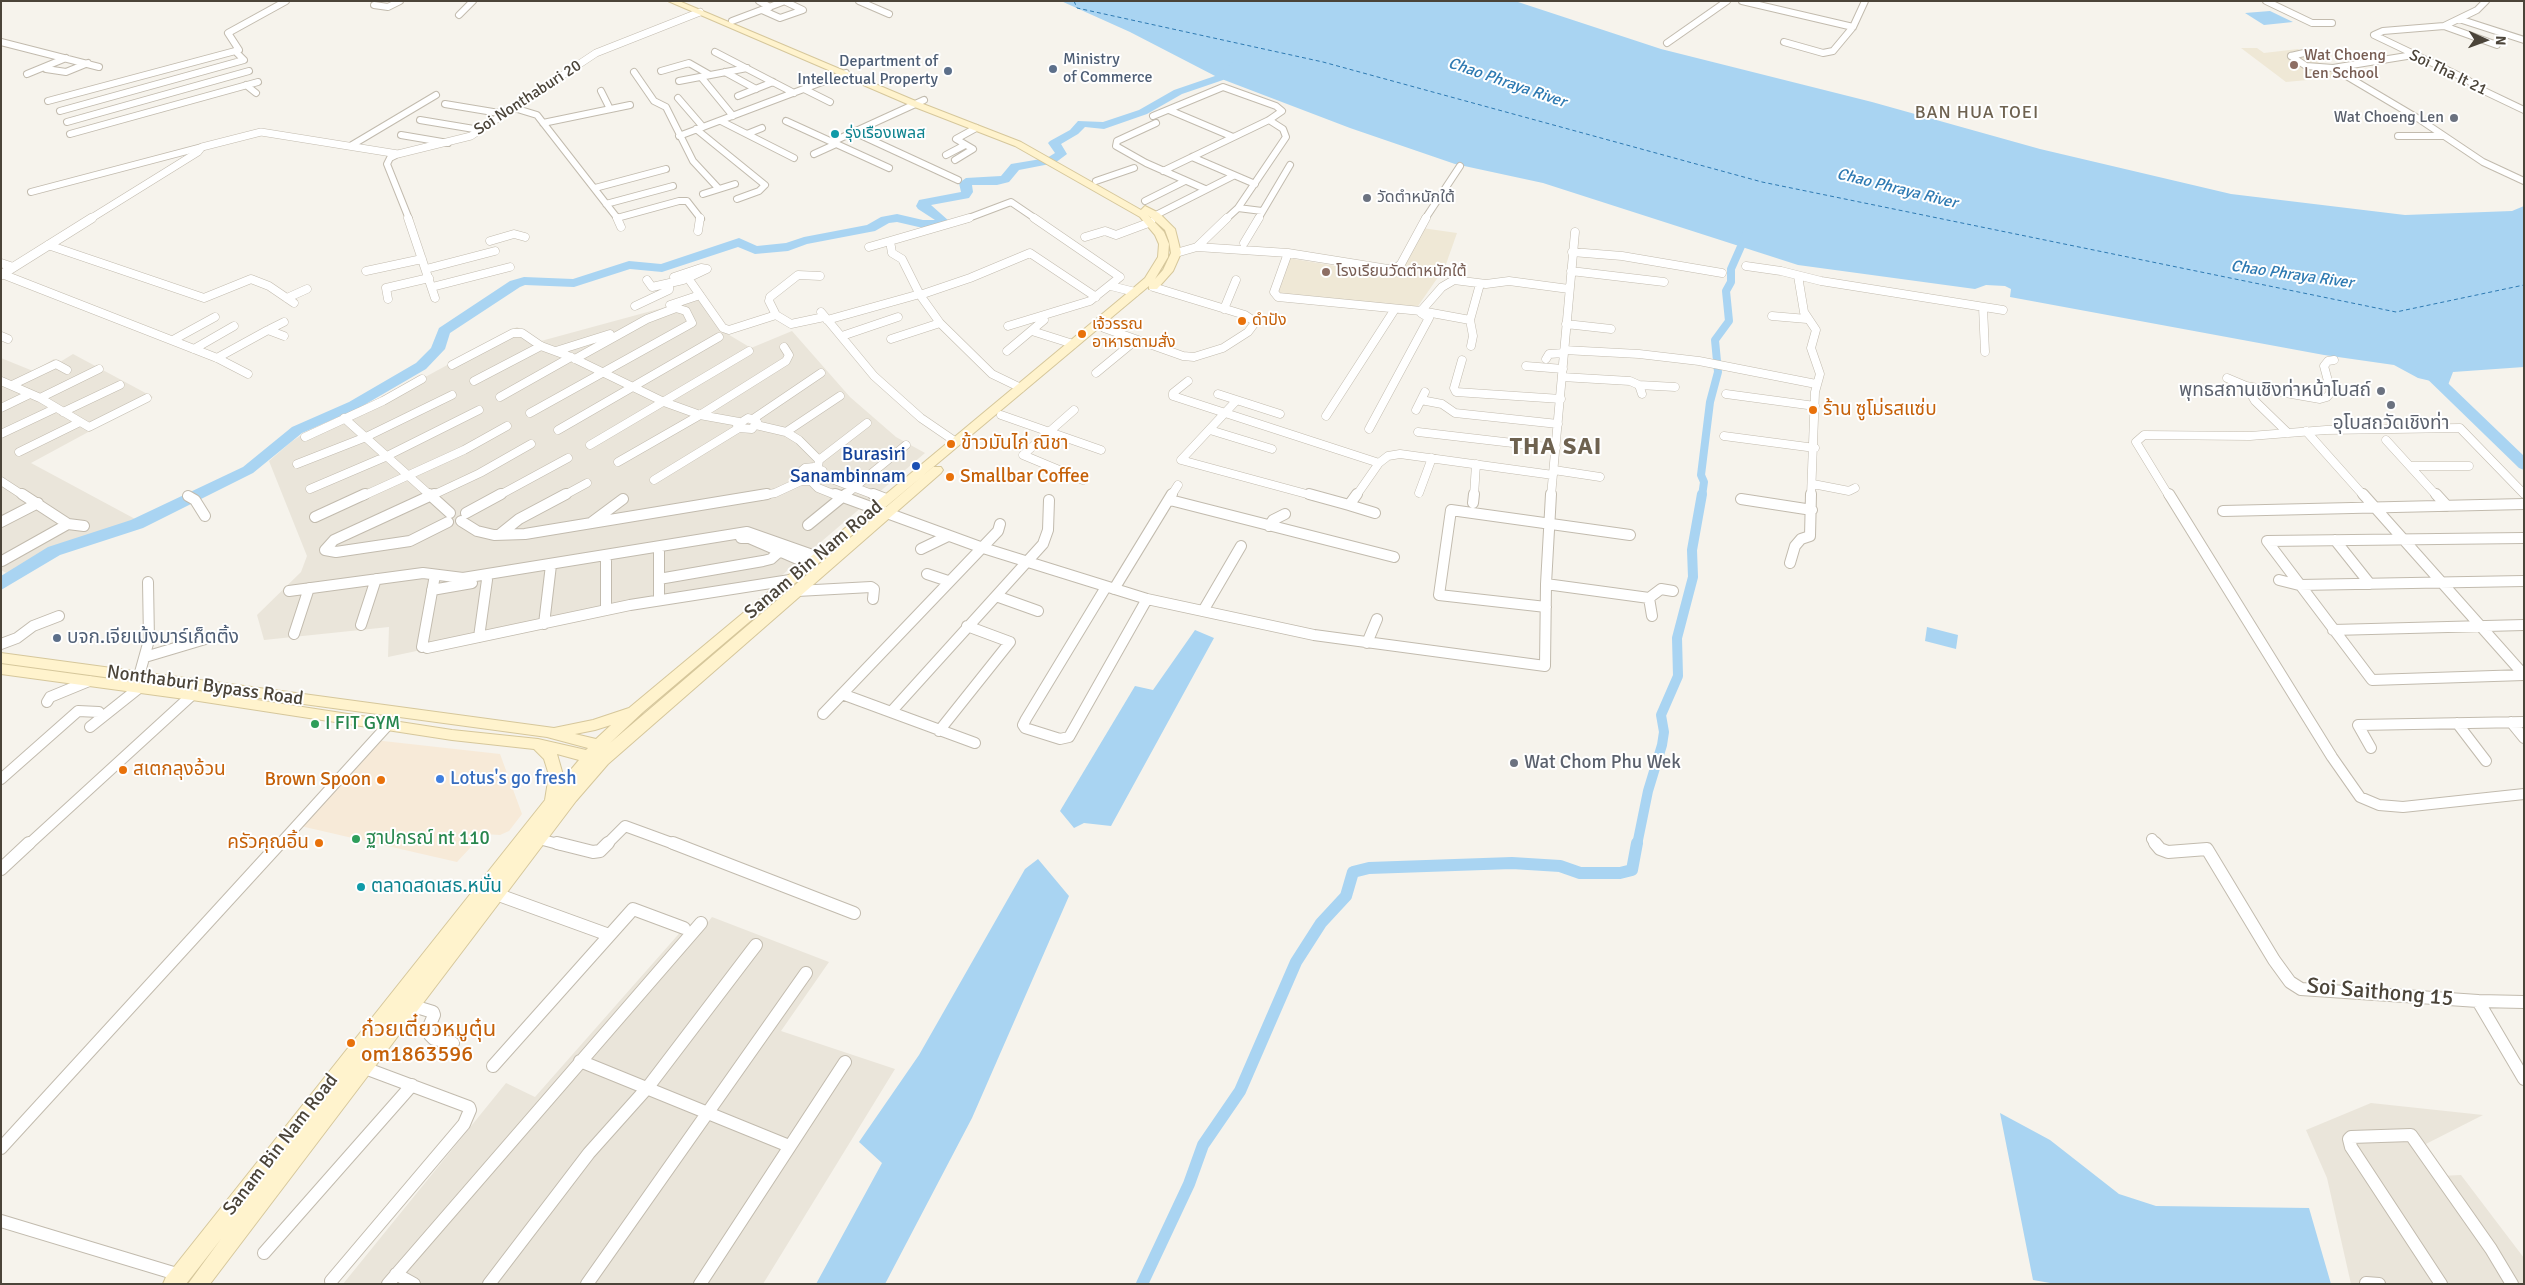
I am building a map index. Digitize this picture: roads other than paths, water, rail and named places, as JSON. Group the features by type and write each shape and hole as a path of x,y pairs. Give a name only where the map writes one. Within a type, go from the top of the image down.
{"main road":[{"name":"Sanam Bin Nam Road","path":"205,1281 231,1223 552,803 602,752 823,558 1001,415 1153,287 1168,271 1176,253 1170,229 1096,181 1006,139 915,104 672,1"},
{"name":"Sanam Bin Nam Road","path":"682,1 1018,138 1153,218 1164,244 1162,256 1149,280 886,499 880,512"},
{"name":"Sanam Bin Nam Road","path":"177,1279 231,1223 362,1067 539,839 602,752 638,708 794,585"},
{"name":"Nonthaburi Bypass Road","path":"1,658 139,682 543,738 602,752"},
{"name":"Nonthaburi Bypass Road","path":"1,669 89,681 139,682 192,695 452,735 543,738"},
{"path":"552,803 556,775 551,756 543,738 595,725 638,708"}],"street":[{"path":"374,5 388,7 400,1"},
{"path":"462,1 471,2"},
{"path":"759,1 770,7"},
{"path":"732,21 785,1 804,10 780,18 762,10"},
{"path":"859,1 889,14"},
{"path":"1667,43 1727,1"},
{"path":"1742,1 1853,27"},
{"path":"1784,42 1821,53 1829,53 1838,47 1853,27 1865,1"},
{"path":"2266,1 2312,23 2332,23"},
{"name":"Soi Tha It 21","path":"2486,1 2477,10 2444,26 2389,30 2374,34 2375,37 2466,79 2480,89 2524,110"},
{"path":"48,101 240,49 228,32 285,2"},
{"path":"459,15 471,2"},
{"name":"Soi Nonthaburi 20","path":"202,147 261,132 352,145 398,154 448,143 471,136 596,53 700,12"},
{"path":"2459,19 2524,40"},
{"path":"2444,26 2497,45"},
{"path":"1,42 99,67"},
{"path":"60,110 244,60 235,51"},
{"path":"715,52 794,93"},
{"path":"2304,53 2291,56 2306,66 2333,68 2413,55"},
{"path":"27,74 66,58"},
{"path":"46,69 66,72 88,63"},
{"path":"661,71 686,63 710,75"},
{"path":"179,65 209,95"},
{"path":"679,81 747,68"},
{"path":"2333,68 2484,162 2524,181"},
{"path":"66,122 140,103 249,71"},
{"path":"634,72 654,101 666,107 693,161 719,189"},
{"path":"725,72 756,89"},
{"path":"679,136 846,74"},
{"path":"701,77 733,116"},
{"path":"123,81 149,113"},
{"path":"70,134 258,82"},
{"path":"738,96 773,82"},
{"path":"246,85 256,93"},
{"path":"1163,171 1269,120 1282,112 1281,109 1226,87 1169,110 1118,141 1116,146 1163,171 1206,189"},
{"path":"64,88 71,95"},
{"path":"804,89 830,102"},
{"path":"88,90 110,122"},
{"path":"601,91 610,109"},
{"path":"352,145 436,95"},
{"path":"678,98 700,128 765,185 759,191 737,199"},
{"path":"814,154 854,132 924,100"},
{"path":"445,104 504,114"},
{"path":"543,122 630,105"},
{"path":"163,108 170,115"},
{"path":"514,108 537,115 618,218 621,227"},
{"path":"1169,110 1233,137"},
{"path":"128,118 133,126"},
{"path":"420,120 480,130"},
{"path":"1244,243 1262,210 1286,137 1282,129 1269,120"},
{"path":"721,121 794,158"},
{"path":"786,121 889,168"},
{"path":"747,134 762,128"},
{"path":"955,160 973,149 956,139 976,128"},
{"path":"87,130 92,138"},
{"path":"854,132 958,180"},
{"path":"401,135 448,143"},
{"path":"2398,136 2444,136"},
{"path":"946,155 965,145"},
{"path":"31,192 202,147"},
{"path":"2,274 198,152 202,147"},
{"path":"398,154 390,158 386,164 426,269 435,298"},
{"path":"1192,157 1255,184"},
{"path":"1197,247 1238,208 1255,184 1290,165"},
{"path":"1176,253 1197,247 1288,253 1384,270 1398,268 1433,204 1460,166"},
{"path":"595,188 666,168"},
{"path":"1096,181 1134,168"},
{"path":"1085,236 1105,231 1116,235 1233,176"},
{"path":"1145,201 1185,181"},
{"path":"703,194 735,184"},
{"path":"606,204 673,186"},
{"path":"618,218 680,201 687,201 701,219 698,231"},
{"path":"869,247 956,223 1011,202 1118,274 1120,278 1096,297 1082,304 1008,326"},
{"path":"1238,208 1262,210"},
{"path":"812,482 818,488 948,536 1026,562 1147,598 1203,611 1367,643 1545,666 1546,584 1553,472 1561,399 1574,232"},
{"path":"480,244 514,234 525,237"},
{"path":"890,240 892,253 902,259 920,294 940,323 992,374 1021,388"},
{"path":"426,269 497,253 490,241"},
{"path":"48,245 204,298 210,298 250,279 269,286 290,300 307,289"},
{"path":"1572,252 1622,256 1722,273"},
{"path":"820,276 798,275 770,297 769,301 776,315 790,324 920,294 970,278 1030,253 1096,297"},
{"path":"1288,253 1274,292 1278,297 1420,311 1470,320"},
{"path":"366,271 422,259"},
{"path":"1,263 12,267"},
{"path":"1746,266 1857,288 2003,310"},
{"path":"432,287 510,267"},
{"path":"647,280 654,287 701,268 707,270 688,278 671,281"},
{"path":"1570,271 1664,282"},
{"path":"2,274 172,340 216,358 248,374"},
{"path":"1790,563 1795,546 1801,539 1810,536 1816,384 1820,371 1812,357 1811,348 1816,330 1807,319 1798,276"},
{"path":"388,300 386,288 428,278"},
{"path":"688,278 723,328 729,330 776,315"},
{"path":"1224,309 1236,280"},
{"path":"1420,311 1448,282 1454,280 1480,284 1509,281 1569,289"},
{"path":"635,306 669,290 671,281"},
{"path":"1471,346 1473,336 1470,320 1480,284"},
{"path":"1111,286 1135,292"},
{"path":"1104,328 1183,356 1194,357 1222,348 1253,327 1254,321 1224,309 1153,287"},
{"path":"647,312 700,295"},
{"path":"1983,307 1985,352"},
{"path":"500,397 647,319 676,308 686,311 692,323 683,329 530,413"},
{"path":"1326,416 1395,309"},
{"path":"1369,429 1429,318 1420,311"},
{"path":"824,316 874,376 921,418 956,442"},
{"path":"1772,316 1807,319"},
{"path":"172,340 215,317"},
{"path":"842,336 898,317"},
{"path":"1007,351 1044,320"},
{"path":"216,358 284,322"},
{"path":"891,339 940,323"},
{"path":"1566,324 1611,328"},
{"path":"194,349 234,326"},
{"path":"270,329 284,336"},
{"path":"556,351 628,329"},
{"path":"1032,331 1073,344"},
{"path":"452,365 513,333 522,333 542,346 573,358 631,388 664,402 700,415 739,425"},
{"path":"558,430 720,337"},
{"path":"1096,373 1136,340"},
{"path":"474,381 542,346"},
{"path":"618,462 700,415 786,361 788,356 784,347"},
{"path":"590,446 749,351"},
{"path":"1546,359 1550,354 1564,352 1670,357 1816,384"},
{"path":"1462,360 1454,388 1456,392 1561,399"},
{"path":"2227,378 2246,386 2320,399 2327,397 2332,392 2324,366 2328,361 2334,360"},
{"path":"4,382 56,364 67,370"},
{"path":"1526,366 1562,373 1630,381 1639,385 1675,386"},
{"path":"40,398 99,369"},
{"path":"654,480 739,425 755,422 821,373"},
{"path":"305,437 383,401 422,378"},
{"path":"1188,381 1173,393 1173,396 1379,463"},
{"path":"4,382 40,398 89,427 147,398"},
{"path":"1,434 120,384"},
{"path":"1639,385 1642,394"},
{"path":"2246,386 2255,401 2288,433"},
{"path":"1,408 30,394"},
{"path":"1218,394 1280,414"},
{"path":"1726,394 1815,406"},
{"path":"297,464 366,437 452,395"},
{"path":"786,432 840,396"},
{"path":"1416,410 1423,396 1442,404 1455,413 1558,424"},
{"path":"1236,400 1181,460 1375,512"},
{"path":"310,490 386,457 479,410"},
{"path":"1074,410 1024,452 1025,457 1083,480"},
{"path":"1001,415 1101,450"},
{"path":"344,418 431,497 449,517"},
{"path":"19,452 80,422"},
{"path":"755,422 786,432 809,447 820,467 829,478 886,499"},
{"path":"801,481 798,477 800,471 810,467 820,467 867,423"},
{"path":"315,517 408,477 464,450 507,426"},
{"path":"2524,494 2460,428 2306,431 2250,436 2144,435 2136,442 2332,757 2360,797 2378,805 2403,807 2524,794"},
{"path":"1210,430 1272,449"},
{"path":"2306,431 2524,675"},
{"path":"1418,432 1556,448"},
{"path":"1724,436 1814,448"},
{"path":"2386,440 2447,506"},
{"path":"532,444 483,472 334,540 325,550 330,553 410,541 449,517 463,517 568,458"},
{"path":"808,525 906,445"},
{"path":"1349,506 1379,463 1384,458 1394,454 1600,477"},
{"path":"1419,493 1432,458"},
{"path":"1473,503 1476,464"},
{"path":"2410,466 2469,466"},
{"path":"463,517 477,531 499,535 525,534 766,494 789,488 801,481 812,482 820,479 820,467"},
{"path":"3,483 38,503 68,524 84,526"},
{"path":"499,535 519,519 587,483"},
{"path":"1813,484 1849,491 1855,488"},
{"path":"1147,598 1069,737 1060,739 1025,728 1023,725 1026,719 1178,485"},
{"path":"191,497 205,516"},
{"path":"591,522 623,499"},
{"path":"1741,499 1812,510"},
{"path":"891,712 1043,544 1048,530 1049,500"},
{"path":"1170,500 1394,557"},
{"path":"1,522 38,503"},
{"path":"2223,510 2524,504"},
{"path":"1546,607 1438,595 1451,510 1630,535"},
{"path":"1269,526 1273,520 1285,514"},
{"path":"2,561 68,524"},
{"path":"823,714 980,547 998,531 1000,524"},
{"path":"432,590 461,581 746,535 823,558"},
{"path":"746,535 778,552 823,558"},
{"path":"921,549 948,536"},
{"path":"2524,538 2266,541 2372,680 2524,675"},
{"path":"2334,540 2370,584"},
{"path":"289,591 423,573 461,581 487,580 550,567 606,561 659,552 684,545"},
{"path":"659,579 771,559 786,546"},
{"path":"1203,611 1241,546"},
{"path":"659,552 659,600"},
{"path":"606,561 606,610"},
{"path":"544,624 550,567"},
{"path":"927,574 948,581"},
{"path":"435,575 424,647 479,638 659,600 794,585 871,587 874,589 873,599"},
{"path":"360,624 376,580"},
{"path":"479,638 487,580"},
{"path":"2279,580 2299,585 2524,581"},
{"path":"90,727 139,682 150,631 148,582"},
{"path":"1546,584 1649,598 1660,589 1673,591"},
{"path":"294,634 309,588"},
{"path":"996,596 1038,612"},
{"path":"1649,598 1652,616"},
{"path":"1,644 23,636 33,626 59,616"},
{"path":"1367,643 1377,619"},
{"path":"2333,630 2524,625"},
{"path":"938,731 1010,642 968,626"},
{"path":"145,657 212,637"},
{"path":"47,702 50,697 89,681"},
{"path":"842,694 938,731 975,743"},
{"path":"1,869 192,695"},
{"path":"1,779 78,712 99,712"},
{"path":"2511,722 2524,738"},
{"path":"2371,748 2358,725 2524,722"},
{"path":"2457,723 2486,761"},
{"path":"1,1148 388,725"},
{"path":"539,839 593,852 600,851 625,826 631,827 854,913"},
{"name":"Soi Saithong 15","path":"2152,839 2160,849 2168,852 2207,849 2274,960 2290,982 2302,989 2478,1001 2524,1002"},
{"path":"496,894 608,935"},
{"path":"493,1066 633,909 638,909 684,928"},
{"path":"414,1284 392,1279 702,923"},
{"path":"489,1284 589,1153 648,1087 756,946"},
{"path":"587,1284 806,973"},
{"path":"2478,1001 2524,1079"},
{"path":"410,1004 433,1012 434,1015 428,1029 434,1039 453,1043"},
{"path":"580,1062 648,1087 789,1146"},
{"path":"700,1284 845,1062"},
{"path":"332,1282 468,1118 470,1110 469,1107 412,1084 362,1067"},
{"path":"264,1253 412,1084"},
{"path":"2441,1284 2350,1146 2349,1139 2351,1137 2388,1134 2411,1135 2491,1248 2512,1284"},
{"path":"1,1221 177,1279"},
{"path":"2366,1283 2379,1284"}],"water":[{"name":"Chao Phraya River","path":"1061,1 1515,1 1661,49 1872,102 2040,149 2231,194 2405,215 2512,211 2524,206 2524,367 2453,372 2448,385 2418,378 2394,365 2324,355 2010,297 2011,289 2005,286 1986,285 1975,289 1798,265 1543,183 1455,164 1350,128 1219,78 1130,32"},
{"path":"2270,11 2293,22 2264,25 2245,13"},
{"path":"1927,627 1958,635 1956,649 1925,641"},
{"path":"1195,630 1214,638 1111,826 1084,823 1074,828 1060,811 1135,686 1153,690"},
{"path":"1038,859 1069,896 972,1118 885,1284 816,1284 882,1163 859,1142 919,1055 1025,869"},
{"path":"2000,1113 2050,1140 2119,1194 2156,1206 2309,1208 2331,1284 2056,1284 2033,1280"}],"waterway":[{"path":"1,584 54,551 137,524 248,470 297,430 354,405 421,366 438,349 444,331 515,284 524,281 574,283 629,265 662,268 739,242 755,250 788,247 804,241 871,228 885,220 897,218 923,224 938,224 943,221 931,210 922,206 923,203 965,195 967,192 965,183 970,181 997,181 1005,179 1015,167 1051,161 1061,154 1054,143 1074,132 1082,123 1104,126 1143,112 1178,92 1219,78 1237,62"},
{"path":"1702,496 1704,482 1701,475 1710,402 1718,372 1715,340 1729,321 1726,291 1731,282 1731,269 1746,235"},
{"path":"2422,366 2524,465"},
{"path":"1637,845 1648,791 1662,745 1664,732 1661,715 1678,676 1677,638 1693,577 1692,550 1702,494"},
{"path":"1142,1284 1189,1184 1203,1145 1240,1091 1296,962 1321,923 1346,896 1353,872 1369,868 1512,863 1560,866 1580,873 1620,873 1632,870 1637,843"}],"place":[{"name":"Wat Choeng Len School","path":"2294,65"},
{"name":"Ministry of Commerce","path":"1053,69"},
{"name":"Department of Intellectual Property","path":"948,71"},
{"name":"Wat Choeng Len","path":"2454,118"},
{"name":"รุ่งเรืองเพลส","path":"835,134"},
{"name":"วัดตำหนักใต้","path":"1367,198"},
{"name":"โรงเรียนวัดตำหนักใต้","path":"1326,272"},
{"name":"ดำปัง","path":"1242,321"},
{"name":"เจ้วรรณ อาหารตามสั่ง","path":"1082,334"},
{"name":"พุทธสถานเชิงท่าหน้าโบสถ์","path":"2381,391"},
{"name":"อุโบสถวัดเชิงท่า","path":"2391,405"},
{"name":"ร้าน ซูโม่รสแซ่บ","path":"1813,410"},
{"name":"ข้าวมันไก่ ณิชา","path":"951,444"},
{"name":"Burasiri Sanambinnam","path":"916,466"},
{"name":"Smallbar Coffee","path":"950,477"},
{"name":"บจก.เจียเม้งมาร์เก็ตติ้ง","path":"57,638"},
{"name":"I FIT GYM","path":"315,724"},
{"name":"Wat Chom Phu Wek","path":"1514,763"},
{"name":"สเตกลุงอ้วน","path":"123,770"},
{"name":"Lotus's go fresh","path":"440,779"},
{"name":"Brown Spoon","path":"381,780"},
{"name":"ฐาปกรณ์ nt 110","path":"356,839"},
{"name":"ครัวคุณอิ้น","path":"319,843"},
{"name":"ตลาดสดเสธ.หนั่น","path":"361,887"},
{"name":"ก๋วยเตี๋ยวหมูตุ๋น om1863596","path":"351,1043"}],"district":[{"name":"BAN HUA TOEI","path":"1977,113"},
{"name":"THA SAI","path":"1556,448"}]}
